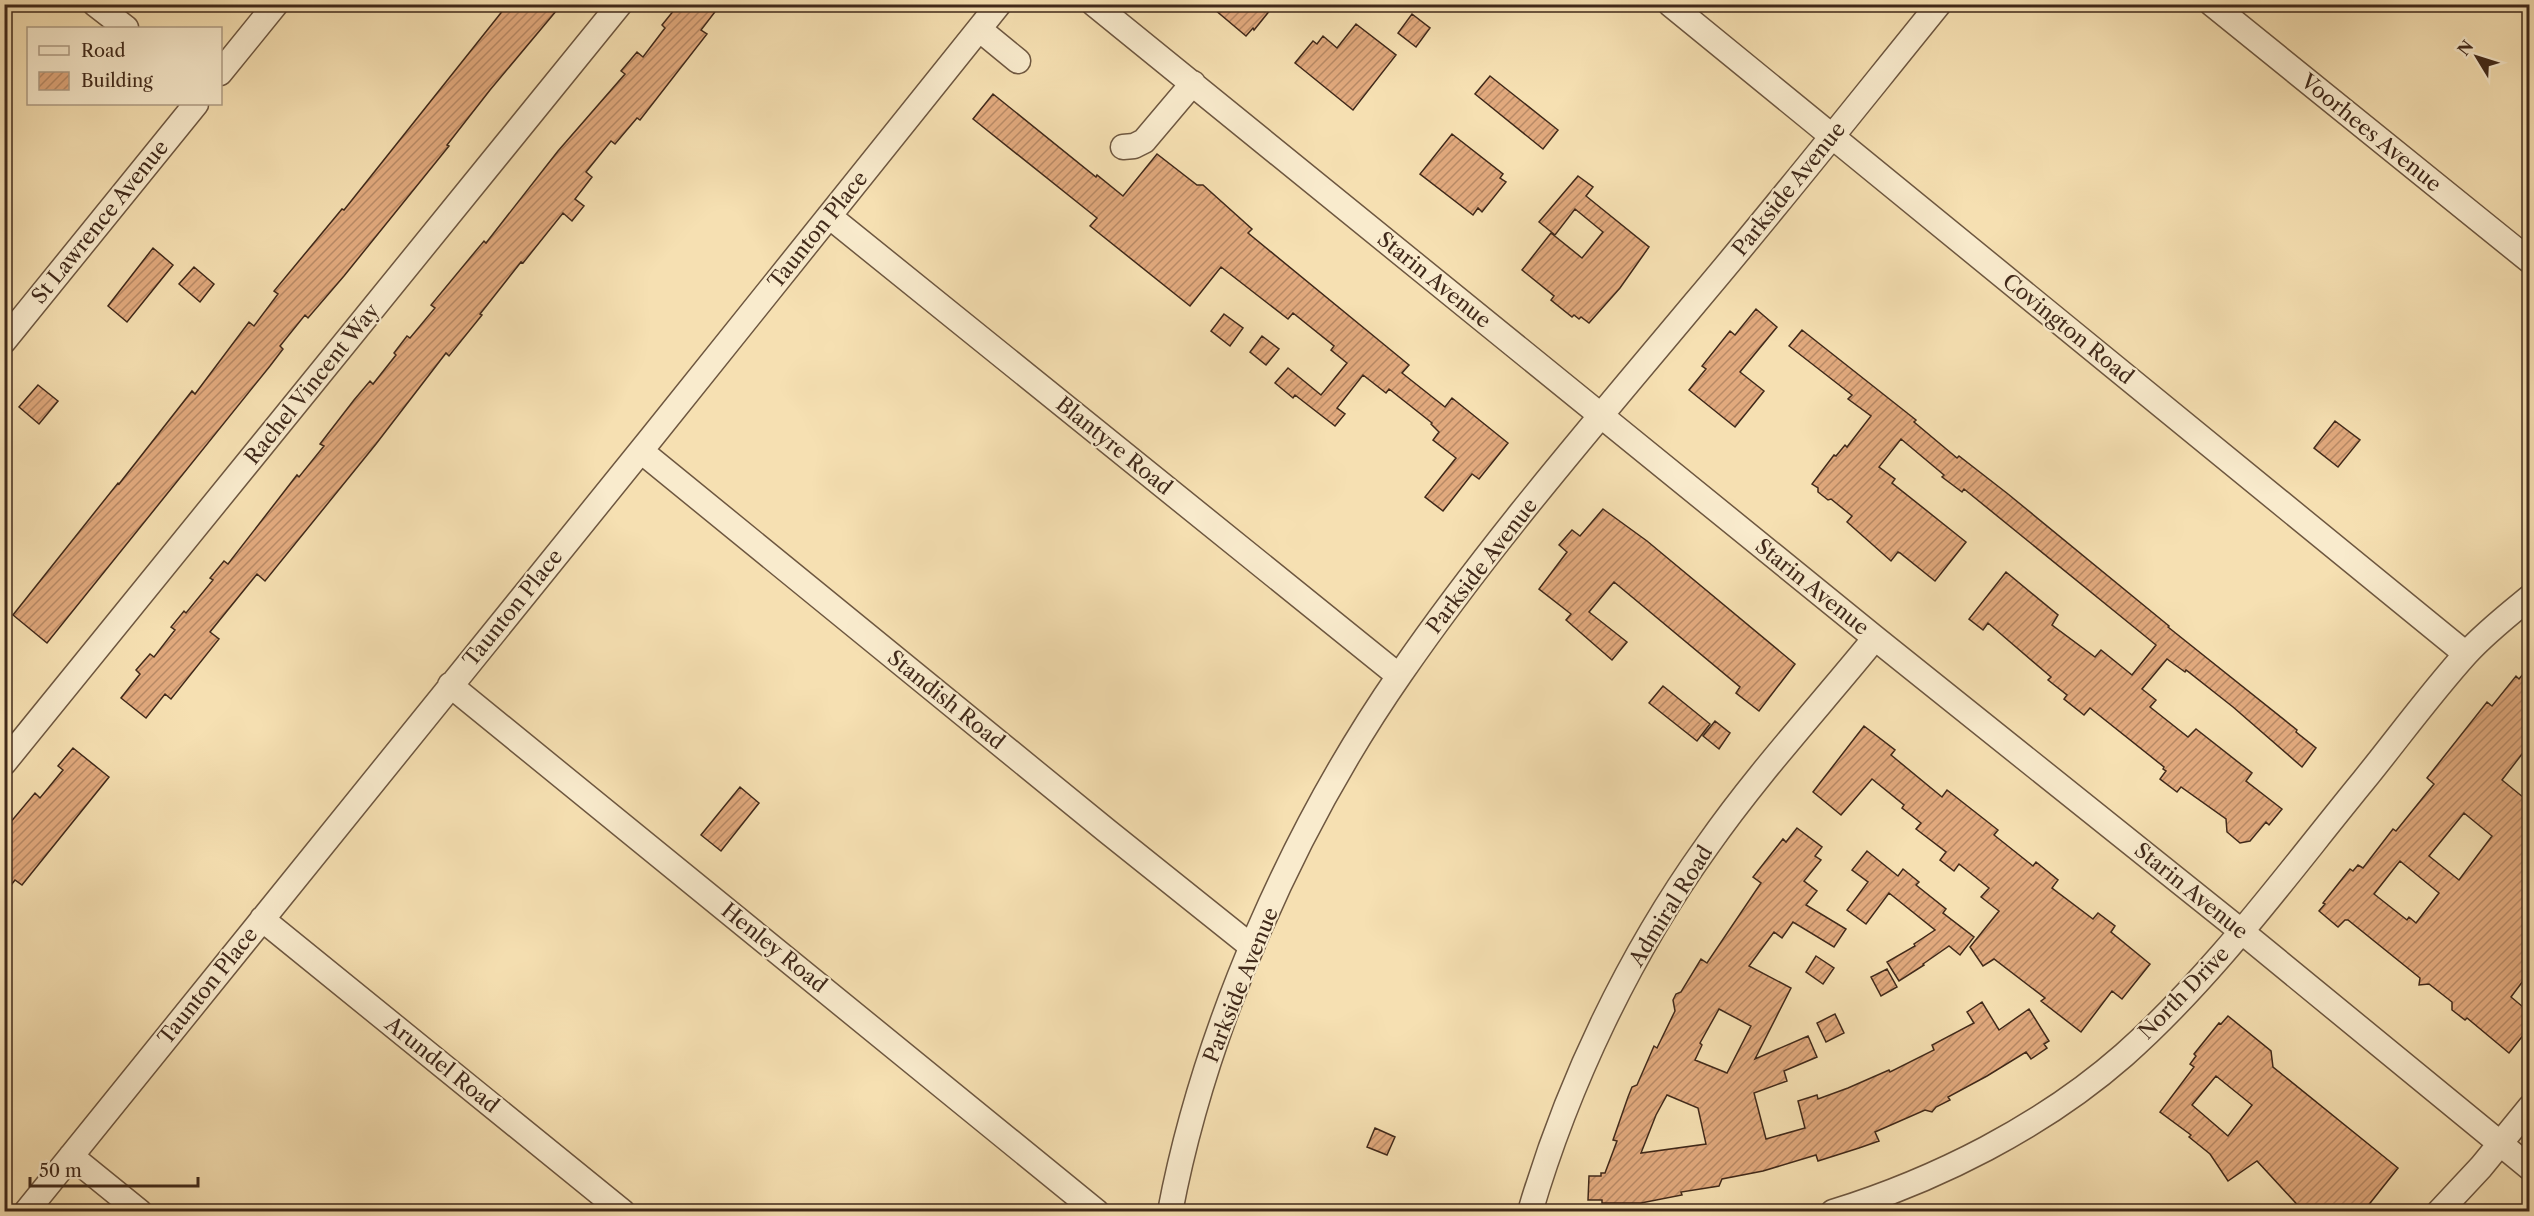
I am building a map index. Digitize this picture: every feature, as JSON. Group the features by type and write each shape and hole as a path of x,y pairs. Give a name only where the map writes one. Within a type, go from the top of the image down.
{"street":[{"path":"95,4 125,27"},
{"path":"222,71 276,4"},
{"name":"Rachel Vincent Way","path":"4,763 620,4"},
{"name":"Taunton Place","path":"26,1212 999,4"},
{"name":"Starin Avenue","path":"1095,4 1600,416 2241,931 2529,1168"},
{"name":"Covington Road","path":"1670,4 2466,654"},
{"name":"Parkside Avenue","path":"1170,1212 1191,1118 1217,1037 1252,947 1321,803 1399,676 1446,609 1600,416 1939,4"},
{"name":"Voorhees Avenue","path":"2212,4 2529,261"},
{"path":"979,29 1018,61"},
{"path":"1123,147 1134,146 1144,141 1193,83"},
{"name":"St Lawrence Avenue","path":"4,341 195,105"},
{"name":"Blantyre Road","path":"829,216 1399,676"},
{"name":"Standish Road","path":"641,451 1252,947"},
{"name":"North Drive","path":"1833,1212 1911,1183 1977,1152 2040,1117 2081,1089 2123,1055 2217,961 2466,654 2529,597"},
{"name":"Admiral Road","path":"1530,1212 1576,1086 1607,1016 1643,947 1708,844 1761,775 1875,638"},
{"name":"Henley Road","path":"450,685 1097,1212"},
{"name":"Arundel Road","path":"262,919 623,1212"},
{"path":"2439,1212 2500,1144 2529,1107"},
{"path":"71,1156 140,1212"}],"building":[{"path":"508,4 562,4 490,90 447,145 449,146 344,276 308,318 305,315 280,346 283,349 270,366 47,643 13,615 192,391 195,394 249,322 254,326 278,294 274,291 342,209 344,210"},
{"path":"679,4 721,4 701,30 707,34 640,120 637,118 615,144 611,141 586,172 592,177 575,199 584,206 572,221 563,213 523,263 521,262 480,314 482,315 449,356 446,353 265,581 257,574 210,632 219,639 171,699 165,694 146,718 121,698 140,674 136,670 150,654 154,657 175,630 171,627 184,611 186,613 213,580 210,578 224,561 228,564 297,475 299,477 324,446 320,444 354,400 370,381 373,384 396,355 394,353 407,336 410,338 435,308 431,305 484,241 486,243 558,151 625,74 621,71 637,52 643,57 665,28 662,25"},
{"path":"1208,4 1275,4 1254,30 1253,28 1246,36"},
{"path":"1412,14 1430,28 1416,47 1398,33"},
{"path":"1356,24 1396,55 1353,110 1295,63 1313,41 1317,44 1323,36 1337,48"},
{"path":"1490,76 1558,130 1543,149 1475,94"},
{"path":"993,94 1123,196 1157,154 1197,185 1203,185 1252,229 1248,233 1409,365 1402,373 1445,407 1452,398 1508,443 1479,479 1472,474 1443,511 1425,497 1456,458 1433,440 1439,432 1432,423 1389,389 1386,393 1363,375 1337,408 1345,414 1335,426 1295,395 1293,398 1275,383 1288,368 1321,395 1347,363 1331,350 1334,346 1293,313 1288,319 1221,267 1190,306 1090,226 1097,218 973,119"},
{"path":"1452,134 1503,174 1500,178 1506,182 1482,212 1478,208 1473,215 1420,174"},
{"path":"1578,176 1593,187 1586,196 1649,247 1620,288 1589,323 1581,317 1579,319 1574,315 1572,317 1551,300 1554,296 1522,270 1551,233 1582,258 1603,232 1575,209 1555,235 1539,222"},
{"path":"153,248 173,265 127,322 108,306"},
{"path":"194,267 214,284 200,302 179,284"},
{"path":"1756,309 1777,327 1740,372 1764,391 1735,427 1689,390 1706,369 1702,366 1730,331 1735,335"},
{"path":"1224,314 1243,328 1230,346 1211,331"},
{"path":"1802,330 1916,420 1914,422 1957,458 1959,456 2008,494 2316,748 2302,767 2233,707 2186,670 2185,672 2167,659 2142,689 2156,700 2150,707 2188,737 2196,729 2252,773 2246,781 2282,809 2269,825 2266,822 2250,841 2240,843 2227,832 2226,819 2181,787 2177,792 2160,779 2166,771 2164,767 2090,708 2084,715 2064,699 2067,695 2048,680 2051,677 1988,623 1983,630 1969,619 2006,572 2058,615 2052,625 2095,657 2101,650 2132,675 2156,645 1964,489 1962,492 1942,477 1944,475 1901,439 1879,467 1895,479 1892,483 1966,542 1935,581 1898,552 1891,561 1847,522 1852,516 1818,492 1818,488 1812,484 1834,455 1836,456 1845,445 1847,447 1871,416 1848,399 1852,395 1789,346"},
{"path":"1262,336 1279,349 1266,365 1250,352"},
{"path":"38,385 58,401 39,424 19,407"},
{"path":"2335,421 2360,440 2338,467 2314,448"},
{"path":"1603,509 1647,541 1795,664 1759,711 1736,693 1740,687 1614,582 1589,612 1627,642 1612,660 1566,620 1571,614 1539,589 1567,552 1559,545 1572,530 1580,536"},
{"path":"2529,667 2529,745 2502,780 2529,802 2529,973 2511,997 2529,1012 2529,1028 2509,1053 2467,1018 2465,1020 2452,1010 2452,1002 2429,984 2419,985 2420,978 2348,920 2338,927 2319,911 2350,869 2353,871 2358,865 2363,868 2393,829 2396,831 2434,784 2427,778 2487,702 2492,706 2516,676 2519,679","holes":["2464,813 2492,836 2459,880 2429,856","2400,861 2439,893 2416,923 2409,917 2407,920 2374,894"]},
{"path":"1663,686 1710,724 1697,741 1649,703"},
{"path":"1715,721 1730,733 1719,749 1703,736"},
{"path":"1864,726 1895,750 1891,755 1942,797 1947,790 1998,830 1994,835 2033,866 2036,862 2058,880 2052,888 2093,919 2098,913 2115,926 2111,932 2150,964 2122,999 2112,991 2081,1032 2041,1001 2045,998 1994,959 1983,966 1970,947 1999,911 1981,897 1989,888 1959,864 1954,871 1940,860 1946,852 1916,829 1921,823 1902,808 1904,805 1872,779 1841,815 1813,792"},
{"path":"73,748 109,777 22,885 15,880 4,894 4,830 35,793 40,798 63,770 58,766"},
{"path":"740,787 759,803 721,851 701,835"},
{"path":"1797,828 1822,847 1815,856 1821,860 1804,881 1817,891 1806,905 1846,929 1834,947 1793,922 1782,938 1774,932 1749,966 1791,988 1755,1059 1808,1036 1817,1057 1784,1071 1787,1081 1754,1093 1766,1139 1805,1128 1798,1101 1817,1095 1818,1099 1848,1088 1889,1070 1890,1072 1934,1050 1932,1045 1974,1023 1967,1012 1982,1002 1999,1030 2029,1009 2049,1041 2044,1044 2047,1048 2031,1059 2026,1052 1948,1097 1950,1100 1936,1107 1932,1112 1925,1110 1875,1132 1879,1141 1859,1148 1818,1161 1816,1155 1763,1171 1722,1179 1719,1186 1681,1192 1682,1195 1641,1203 1602,1203 1602,1200 1588,1200 1589,1176 1601,1176 1601,1173 1605,1173 1617,1141 1613,1140 1628,1097 1632,1087 1637,1085 1654,1046 1657,1048 1675,1011 1673,1000 1676,994 1681,992 1701,959 1707,963 1761,883 1753,877 1783,839 1786,842","holes":["1719,1009 1751,1026 1727,1073 1695,1060 1702,1045 1700,1043","1667,1095 1698,1108 1706,1144 1641,1153 1656,1115"]},
{"path":"1867,851 1898,876 1903,869 1919,882 1916,885 1946,909 1943,913 1974,937 1960,955 1949,946 1899,981 1887,962 1915,946 1914,944 1935,930 1889,893 1866,924 1847,910 1868,882 1852,870"},
{"path":"1816,956 1834,968 1823,984 1806,972"},
{"path":"1887,969 1897,987 1881,996 1871,977"},
{"path":"1835,1014 1844,1033 1826,1042 1817,1023"},
{"path":"2228,1016 2271,1051 2273,1067 2398,1168 2363,1212 2304,1212 2257,1161 2228,1181 2210,1154 2189,1137 2191,1135 2160,1112 2194,1067 2190,1064 2196,1056 2194,1054 2219,1023 2221,1024","holes":["2216,1076 2252,1105 2228,1136 2192,1105"]},
{"path":"1375,1128 1395,1137 1387,1155 1367,1147"}]}
